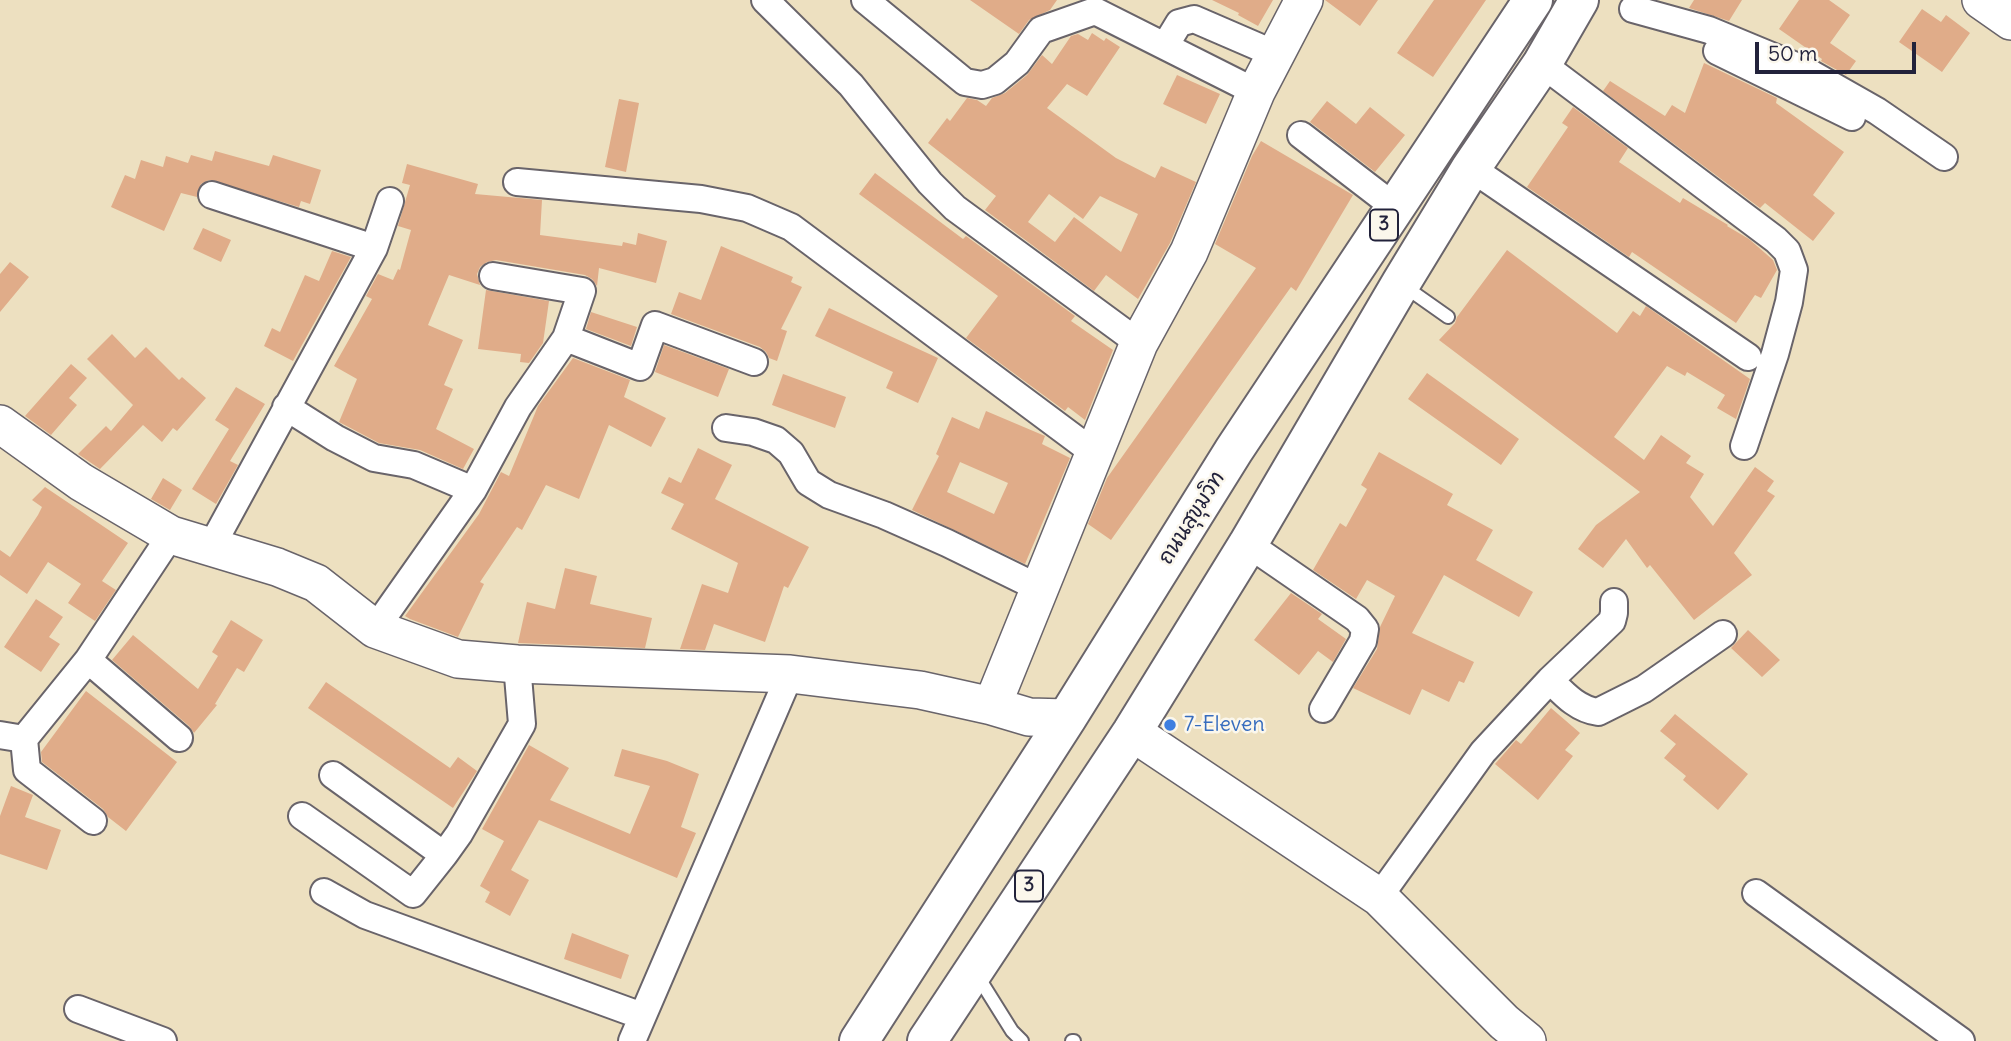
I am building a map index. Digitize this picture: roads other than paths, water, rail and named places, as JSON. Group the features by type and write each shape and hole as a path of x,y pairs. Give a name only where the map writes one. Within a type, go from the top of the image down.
{"main road":[{"name":"ถนนสุขุมวิท","path":"859,1041 1067,718 1234,450 1533,0"},
{"name":"3","path":"927,1041 1132,732 1248,544 1471,168 1531,79 1578,0"},
{"path":"1487,70 1531,79"},
{"path":"1067,718 1132,732"}],"street":[{"path":"765,0 851,85 930,183 955,208 1139,343"},
{"path":"865,0 965,82 982,85 995,81 1017,63 1041,30 1089,6 1256,92"},
{"path":"992,706 1139,343 1189,251 1256,92 1304,0"},
{"path":"1981,0 2011,21"},
{"path":"1623,5 1852,117"},
{"path":"1623,5 1709,30 1803,69 1877,111 1944,157"},
{"path":"1165,46 1180,23 1194,19 1275,54"},
{"path":"1531,79 1776,240 1787,251 1794,271 1789,302 1775,354 1744,446"},
{"path":"1301,135 1396,208"},
{"path":"1471,168 1748,357"},
{"path":"517,182 701,199 747,208 791,227 1093,452"},
{"path":"212,195 374,248"},
{"path":"211,547 374,248 390,201"},
{"path":"375,629 473,490 518,407 566,338 582,291 493,275"},
{"path":"566,338 640,367 655,325 754,362"},
{"path":"286,407 335,438 374,458 414,466 473,490"},
{"path":"0,424 81,482 171,535 277,567 316,583 375,629 458,659 517,664 790,674 920,690 1029,717 1067,718"},
{"path":"726,428 753,432 776,440 791,453 808,482 829,495 884,515 947,543 1039,589"},
{"path":"93,821 27,770 12,737 88,660 171,535"},
{"path":"1248,544 1357,619 1365,629 1363,641 1323,709"},
{"path":"1379,897 1483,752 1550,680 1612,621 1615,613 1614,602"},
{"path":"1550,680 1574,702 1598,712 1644,689 1723,634"},
{"path":"88,660 179,738"},
{"path":"302,816 413,894 459,834 522,724 517,664"},
{"path":"632,1041 790,674"},
{"path":"1132,732 1379,897 1504,1022 1527,1041"},
{"path":"333,775 444,855"},
{"path":"324,892 365,915 642,1016"},
{"path":"1755,893 1961,1041"},
{"path":"78,1009 163,1041"}],"lane":[{"path":"1401,283 1448,317"},
{"path":"973,969 1012,1031 1022,1041"}],"place":[{"name":"7-Eleven","path":"1170,725"}]}
